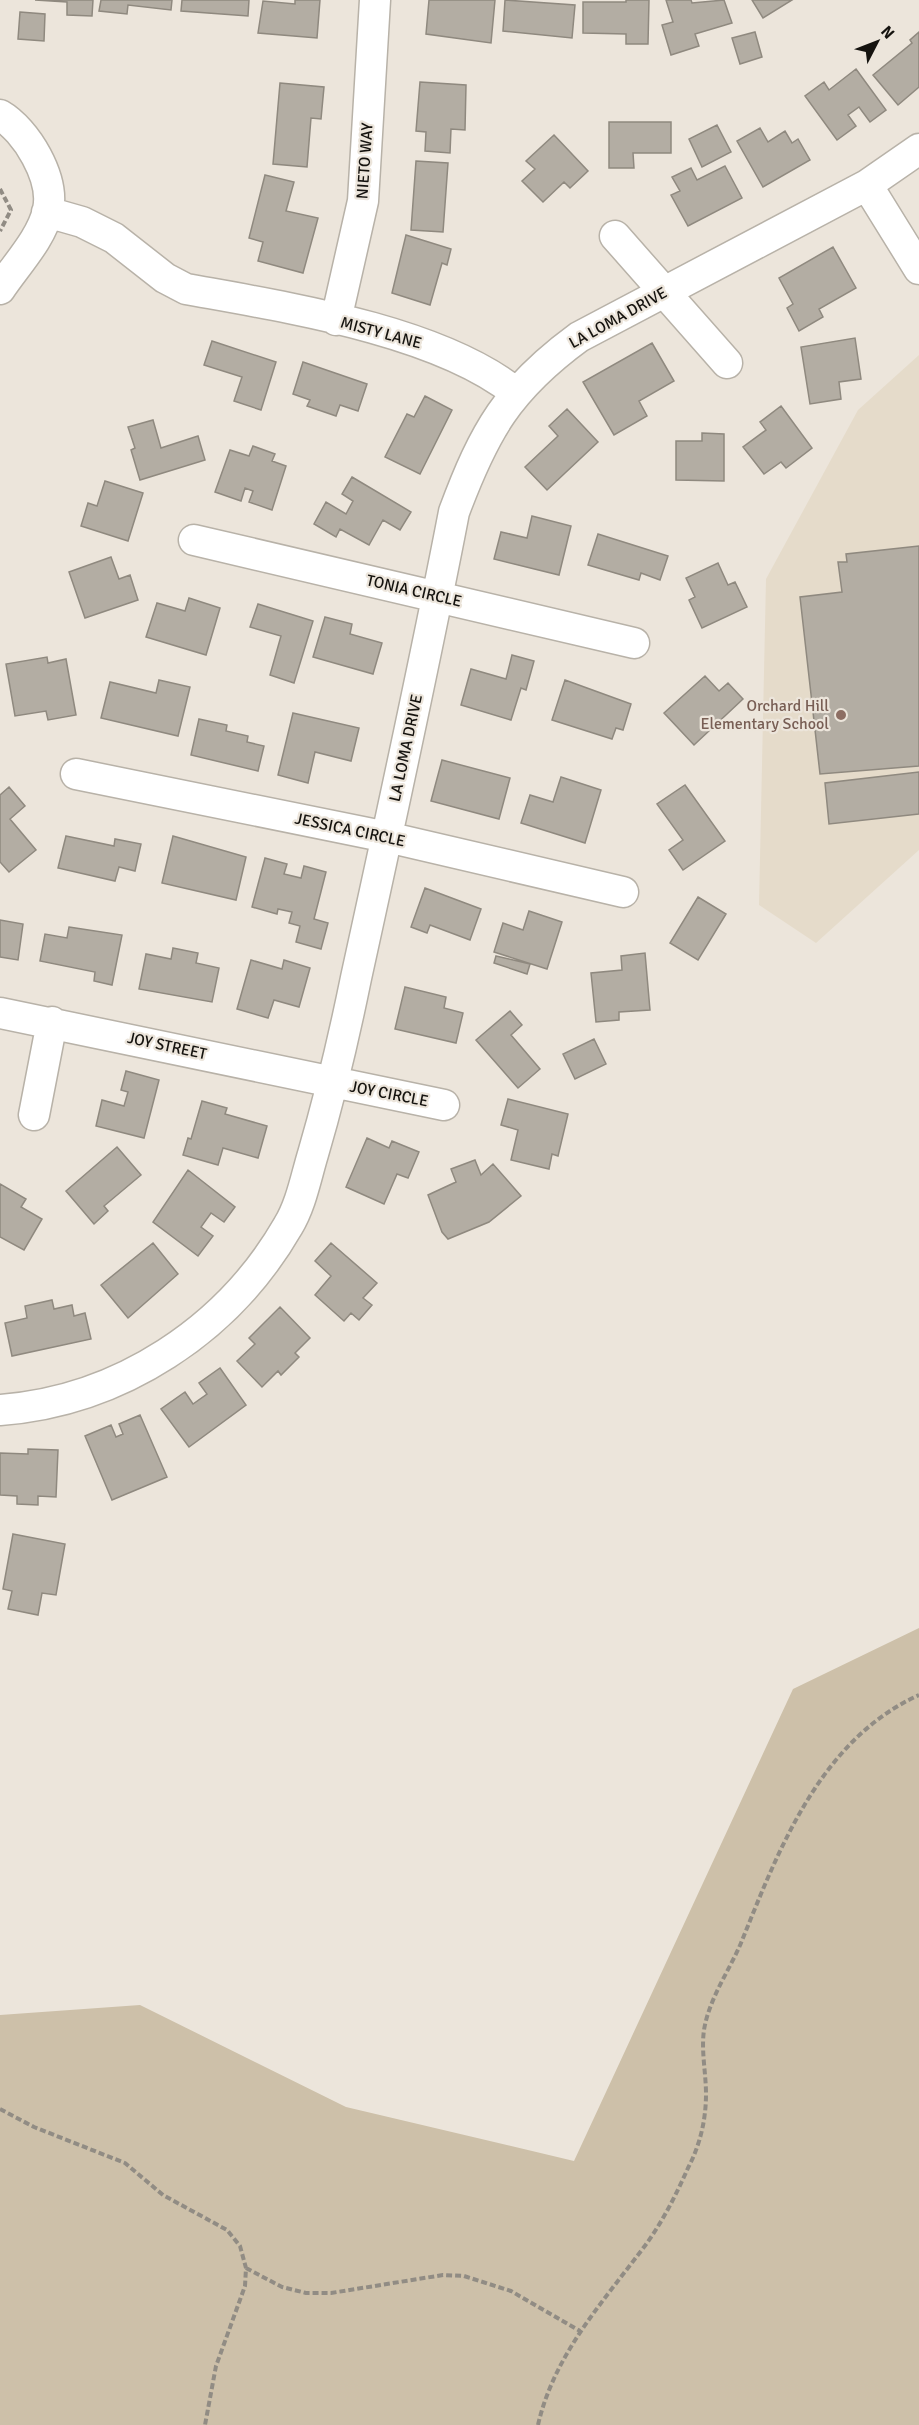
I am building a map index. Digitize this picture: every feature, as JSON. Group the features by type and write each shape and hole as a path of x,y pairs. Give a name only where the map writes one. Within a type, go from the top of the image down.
{"street":[{"name":"NIETO WAY","path":"336,320 363,201 375,0"},
{"path":"0,115 14,123 32,146 46,186 47,212 36,236 0,289"},
{"name":"LA LOMA DRIVE","path":"0,1410 61,1400 132,1374 160,1360 237,1297 256,1276 290,1224 334,1082 438,597 454,512 469,470 487,435 515,392 546,361 579,337 867,185 919,149"},
{"path":"867,185 919,269"},
{"name":"MISTY LANE","path":"47,212 82,222 114,238 165,278 186,289 336,320 421,342 493,374 515,392"},
{"path":"615,236 727,363"},
{"name":"TONIA CIRCLE","path":"194,540 634,643"},
{"name":"JESSICA CIRCLE","path":"76,774 387,837 623,892"},
{"name":"JOY STREET","path":"0,1013 334,1082"},
{"path":"34,1115 52,1022"},
{"name":"JOY CIRCLE","path":"334,1082 444,1105"}],"path":[{"path":"0,189 11,210 0,231"},
{"path":"538,2425 547,2395 580,2331 645,2245 669,2205 697,2149 704,2124 706,2104 704,2028 779,1851 818,1784 838,1758 885,1714 919,1695"},
{"path":"0,2109 34,2127 125,2163 164,2195 227,2230 240,2246 246,2268 245,2286 216,2366 205,2425"},
{"path":"246,2268 282,2287 306,2293 331,2293 443,2275 464,2276 511,2291 580,2331"}],"shaded area":[{"name":"Orchard Hill Elementary School","path":"919,355 919,850 816,943 759,905 766,579 858,410"},
{"path":"919,1628 919,2425 0,2425 0,2015 140,2005 346,2107 574,2161 793,1689"}],"building":[{"path":"35,0 93,0 92,16 67,15 67,2"},
{"path":"101,0 172,0 171,10 128,5 127,14 99,11"},
{"path":"182,0 249,0 248,16 181,11"},
{"path":"295,0 320,0 317,38 258,33 263,1 295,4"},
{"path":"429,0 495,0 491,43 426,34"},
{"path":"505,0 575,5 572,38 503,31"},
{"path":"626,0 649,0 648,44 626,44 626,34 583,33 583,2 626,2"},
{"path":"666,0 691,0 692,3 724,0 732,23 695,34 699,46 671,55 662,25 673,22"},
{"path":"752,0 792,0 763,18"},
{"path":"20,12 45,14 44,41 18,39"},
{"path":"755,32 762,57 740,64 732,38"},
{"path":"919,32 919,87 898,105 873,75 912,43 910,40"},
{"path":"856,69 886,110 870,122 859,107 848,115 856,126 837,140 805,96 824,82 829,90"},
{"path":"420,82 466,85 465,130 451,129 450,153 425,151 426,132 416,131"},
{"path":"280,83 324,87 321,119 311,118 307,167 273,164"},
{"path":"609,122 671,122 671,153 633,153 634,168 609,168"},
{"path":"717,125 731,152 702,167 689,139"},
{"path":"760,128 768,142 785,131 792,143 798,139 810,160 763,187 737,141"},
{"path":"554,135 588,171 570,188 564,182 543,202 522,181 535,169 526,161"},
{"path":"416,161 448,163 443,232 411,230"},
{"path":"725,166 742,198 688,226 671,195 680,191 672,177 691,168 697,180"},
{"path":"265,175 294,182 286,211 318,218 303,273 258,261 263,242 249,238"},
{"path":"406,235 451,249 447,265 442,263 430,305 392,293"},
{"path":"833,247 856,288 819,309 823,317 799,331 787,308 793,304 779,278"},
{"path":"855,338 861,379 839,382 841,399 810,404 801,347"},
{"path":"212,341 276,362 261,410 234,401 242,377 204,365"},
{"path":"652,343 674,381 639,401 647,416 614,435 583,382"},
{"path":"303,362 367,384 358,411 340,405 336,416 307,406 310,400 293,394"},
{"path":"425,396 452,410 420,474 385,457 407,414 414,417"},
{"path":"781,406 812,448 786,468 781,462 764,474 743,447 766,430 760,422"},
{"path":"567,409 598,442 547,490 525,467 558,436 549,426"},
{"path":"153,420 161,448 198,436 205,460 140,480 131,450 135,448 128,427"},
{"path":"702,433 724,434 724,481 676,480 676,441 702,441"},
{"path":"253,446 275,454 272,461 286,466 272,510 249,502 253,491 245,488 241,501 215,492 230,450 249,456"},
{"path":"352,477 411,512 400,530 383,520 369,545 340,529 336,537 314,524 326,502 346,514 353,501 342,494"},
{"path":"105,481 143,493 128,541 81,526 88,503 97,506"},
{"path":"532,516 571,526 559,575 494,559 501,532 527,538"},
{"path":"598,534 668,556 660,580 641,573 639,580 588,565"},
{"path":"919,546 919,766 820,774 800,597 842,592 838,562 847,562 846,554"},
{"path":"111,557 119,579 130,575 138,600 85,618 69,572"},
{"path":"718,563 728,585 735,582 747,607 702,628 689,600 695,597 686,578"},
{"path":"189,598 220,608 206,655 146,637 157,603 185,611"},
{"path":"258,604 313,621 294,683 270,675 281,636 250,627"},
{"path":"325,617 352,624 350,634 382,643 373,674 313,657"},
{"path":"512,655 534,661 526,690 521,688 511,720 461,705 471,669 506,679"},
{"path":"47,657 48,663 66,659 76,715 48,720 46,711 15,716 6,664"},
{"path":"705,676 719,691 728,683 743,699 694,745 664,713"},
{"path":"159,680 190,687 178,736 101,718 110,682 156,693"},
{"path":"565,680 631,704 623,730 616,728 612,739 552,720"},
{"path":"293,713 359,728 351,761 315,752 308,783 278,775"},
{"path":"199,719 227,725 226,731 248,736 247,742 264,746 258,771 191,755"},
{"path":"442,760 510,778 499,819 431,801"},
{"path":"919,772 919,814 829,824 825,783"},
{"path":"561,777 601,790 585,843 521,823 530,795 553,802"},
{"path":"685,785 725,841 683,870 669,850 683,840 657,804"},
{"path":"9,787 25,806 10,819 36,850 9,872 0,862 0,795"},
{"path":"66,836 114,846 115,839 141,844 135,871 119,867 115,881 58,868"},
{"path":"173,836 246,857 236,900 162,883"},
{"path":"265,858 287,864 284,874 301,878 304,866 326,872 314,919 328,923 321,949 296,942 300,926 289,923 292,912 278,909 277,914 252,907"},
{"path":"425,888 481,909 470,940 430,925 427,933 411,927"},
{"path":"698,897 726,914 698,960 670,943"},
{"path":"529,911 562,922 547,969 494,952 503,923 523,930"},
{"path":"0,920 23,924 18,960 0,957"},
{"path":"69,927 122,935 112,985 94,981 95,972 40,961 45,934 67,938"},
{"path":"173,948 198,953 196,963 219,968 212,1002 139,989 146,954 171,959"},
{"path":"645,953 650,1010 619,1012 619,1020 596,1022 591,973 622,970 621,956"},
{"path":"496,956 530,964 527,974 494,963"},
{"path":"251,960 282,969 284,960 310,968 299,1007 274,1000 268,1018 237,1009"},
{"path":"405,987 446,997 444,1008 463,1013 456,1043 395,1029"},
{"path":"510,1011 522,1025 511,1035 540,1069 518,1088 476,1040"},
{"path":"594,1039 606,1064 575,1079 563,1054"},
{"path":"126,1071 159,1080 144,1138 96,1126 102,1100 124,1106 128,1092 121,1090"},
{"path":"508,1099 568,1114 558,1156 552,1154 549,1169 511,1160 518,1130 501,1125"},
{"path":"202,1101 227,1108 225,1114 267,1126 258,1158 223,1148 218,1165 183,1155 188,1138 191,1139"},
{"path":"367,1138 389,1148 392,1141 419,1152 408,1178 397,1174 384,1204 346,1187"},
{"path":"117,1147 141,1175 104,1206 108,1211 94,1224 66,1191"},
{"path":"475,1160 481,1175 493,1164 521,1196 489,1222 448,1239 442,1232 428,1195 456,1182 451,1169"},
{"path":"188,1170 235,1207 224,1222 211,1213 201,1227 213,1236 198,1256 153,1222"},
{"path":"0,1184 26,1199 21,1207 42,1219 24,1250 0,1237"},
{"path":"153,1243 178,1274 128,1318 101,1285"},
{"path":"331,1243 377,1283 363,1298 372,1305 359,1320 351,1313 344,1321 315,1295 331,1276 315,1261"},
{"path":"52,1300 54,1309 72,1305 74,1316 85,1313 91,1339 12,1356 5,1323 27,1318 25,1306"},
{"path":"280,1307 310,1338 295,1353 299,1357 281,1375 278,1371 262,1387 237,1361 255,1344 249,1338"},
{"path":"220,1368 246,1405 189,1447 161,1409 185,1392 193,1404 207,1394 199,1383"},
{"path":"140,1415 167,1477 112,1500 85,1436 111,1425 116,1437 123,1434 119,1424"},
{"path":"28,1449 58,1450 56,1497 38,1496 38,1505 17,1504 17,1496 0,1495 0,1453 28,1454"},
{"path":"13,1534 65,1544 56,1595 42,1593 38,1615 8,1609 12,1591 3,1589"}],"place":[{"name":"Orchard Hill Elementary School","path":"841,715"}]}
